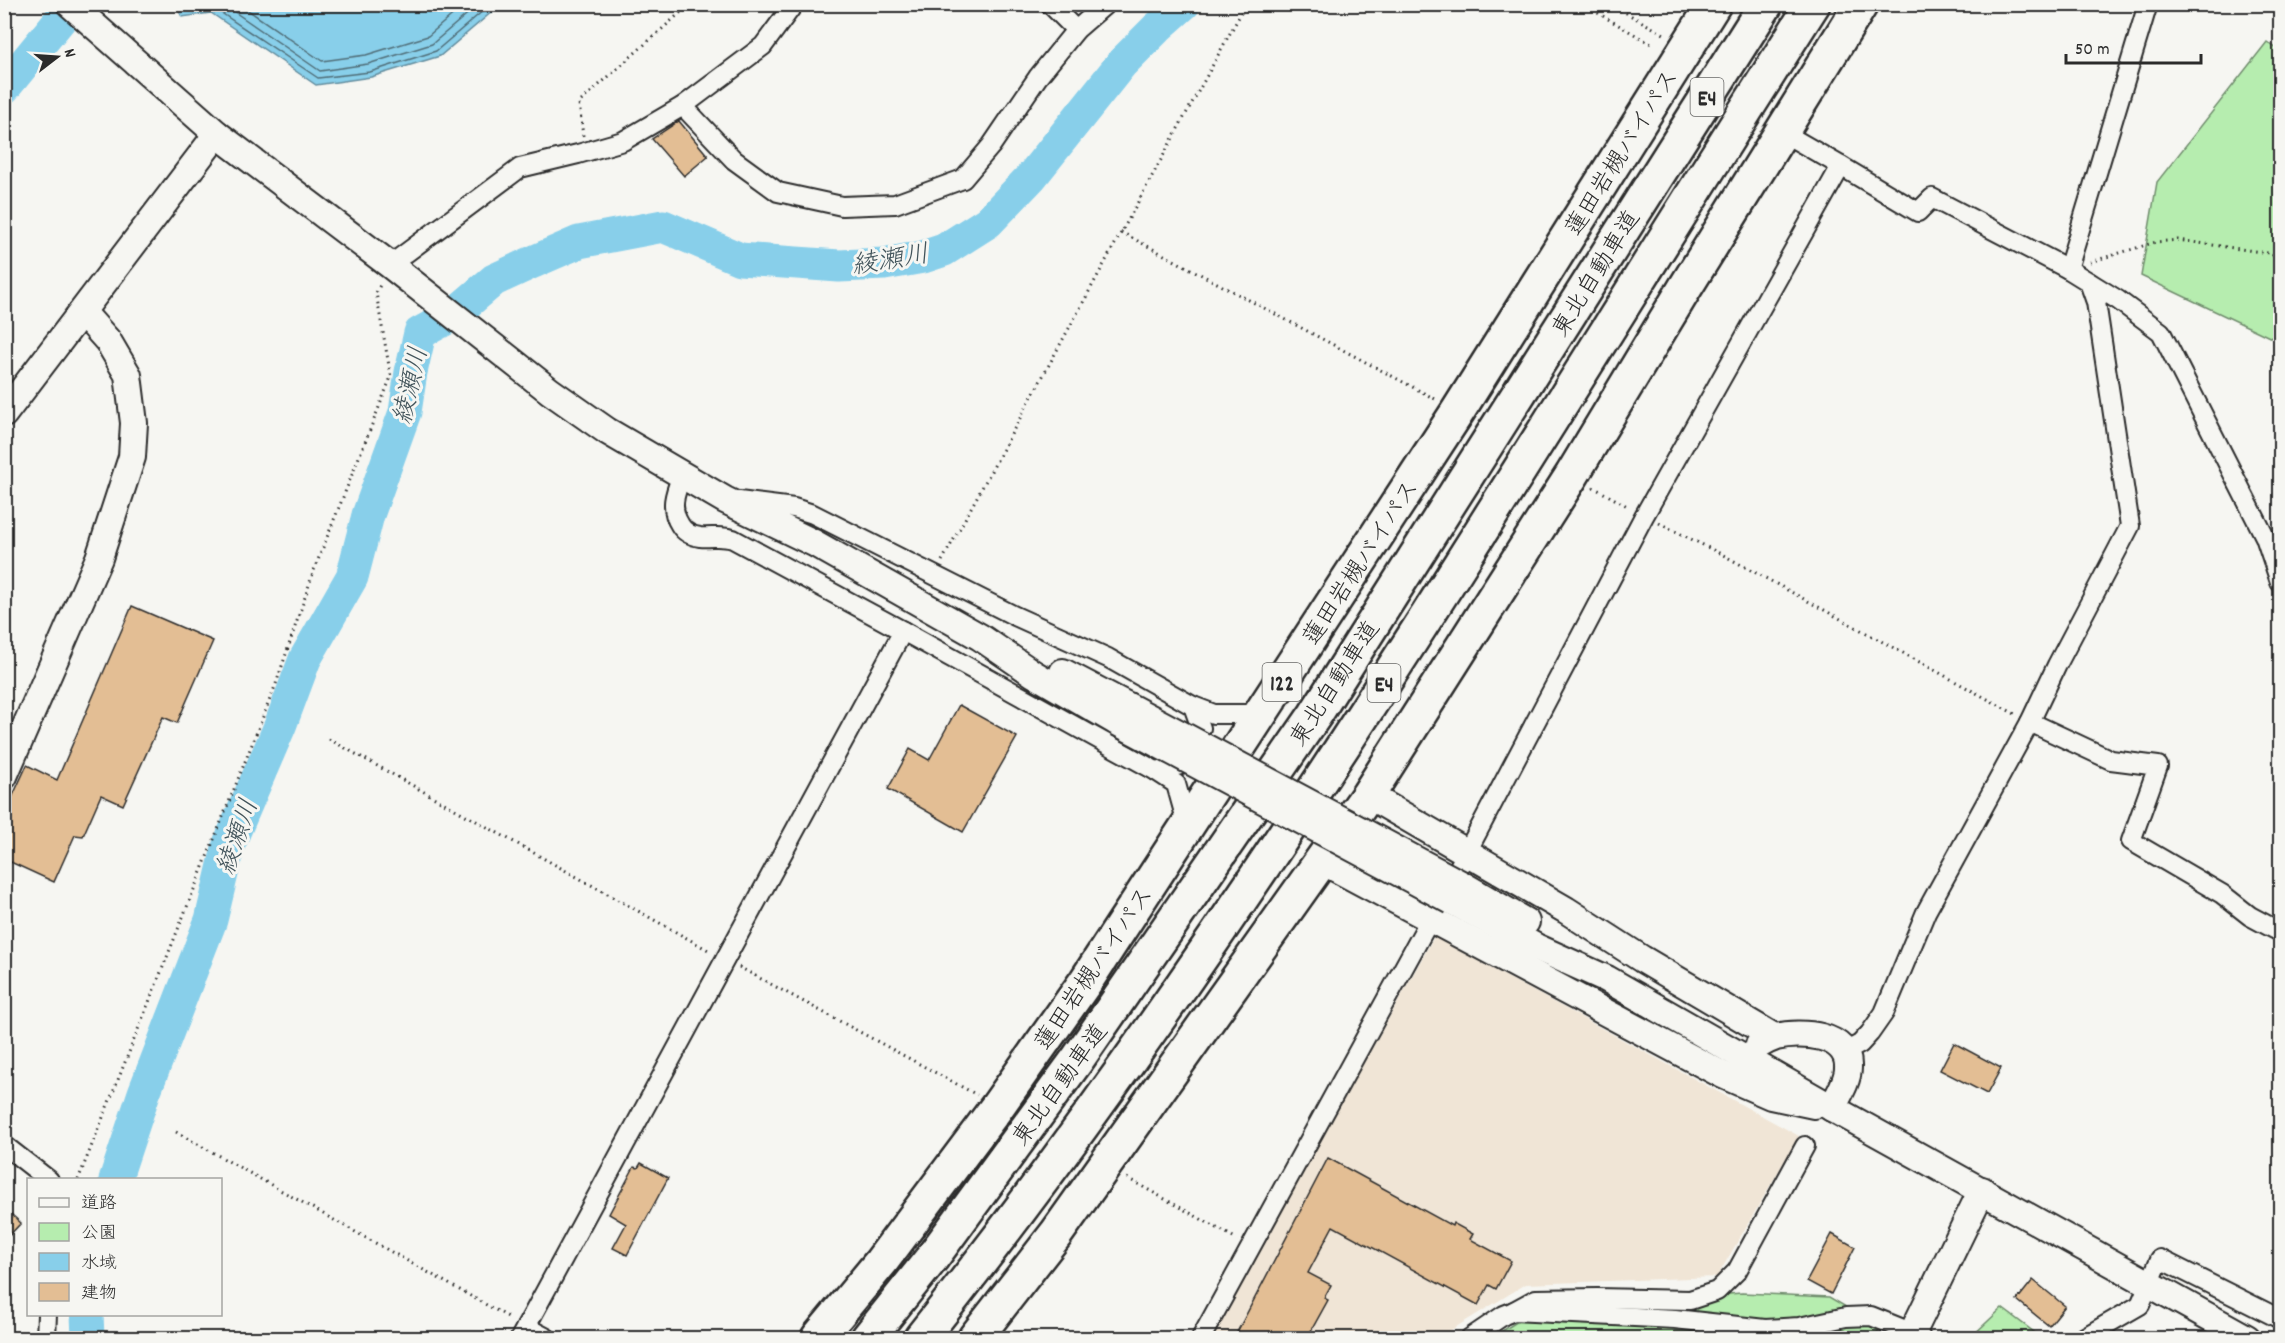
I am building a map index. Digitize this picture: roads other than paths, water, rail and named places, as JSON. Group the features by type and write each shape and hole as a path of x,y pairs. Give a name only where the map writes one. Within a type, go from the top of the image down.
{"highway":[{"name":"蓮田岩槻バイパス","path":"818,1338 881,1262 997,1107 1086,981 1458,411 1714,4"},
{"name":"東北自動車道","path":"867,1338 932,1258 1077,1060 1315,715 1766,4"},
{"name":"東北自動車道","path":"921,1338 1058,1161 1160,1017 1353,732 1813,4"},
{"path":"975,1338 1056,1234 1368,795 1572,475 1861,4"}],"street":[{"path":"69,4 217,134 390,265 550,391 607,431 725,500 814,543 980,637 1045,662 1122,713 1456,893 1545,933 1607,979 2247,1338"},
{"path":"390,265 520,168 623,141 682,106 763,46 794,4"},
{"path":"1050,4 1076,30"},
{"path":"682,106 734,160 778,192 842,206 895,204 963,179 991,146 1038,77 1076,30 1106,4"},
{"path":"2068,268 2148,4"},
{"path":"1782,132 1918,212 1932,198 2068,268 2118,300 2161,332 2265,537 2280,582"},
{"path":"4,414 83,314 217,134"},
{"path":"1201,1338 1467,852 1644,516 1841,166"},
{"path":"1845,1052 1860,1044 1884,1013 1926,912 2030,722 2057,665 2130,526 2096,302 2089,282"},
{"path":"4,776 99,558 132,457 134,423 128,375 108,341 83,314"},
{"path":"682,475 674,499 673,515 684,531 699,537 722,536 733,539 1156,771 1176,784 1188,827"},
{"path":"725,500 794,508 813,514 1015,616 1108,658 1193,706 1214,714 1261,714"},
{"path":"547,1338 523,1333 903,631"},
{"path":"1156,771 1180,765 1201,728 1193,706"},
{"path":"2030,722 2111,760 2158,766 2131,841 2174,864 2222,894 2250,916 2280,932"},
{"path":"1368,795 1566,910 1774,1037"},
{"path":"1322,861 1723,1075 1771,1096 1832,1107"},
{"path":"1740,1055 1774,1037 1809,1035 1841,1046 1845,1052 1848,1068 1841,1091 1832,1107"},
{"path":"4,1145 48,1178"},
{"path":"1470,1338 1504,1314 1536,1299 1690,1300 1717,1291 1737,1271 1805,1146"},
{"path":"1514,1311 1675,1319 1765,1329 1799,1327 1846,1317 1871,1316 1915,1336 1982,1190"},
{"path":"2083,1338 2140,1305 2160,1259 2278,1318 2280,1314"},
{"path":"46,1338 47,1316"}],"water":[{"path":"176,5 500,5 440,56 371,77 316,85 211,13 182,17"}],"waterway":[{"path":"4,88 73,4"},
{"name":"綾瀬川","path":"116,1178 144,1093 211,920 229,844 280,726 305,659 352,577 368,515 405,412 420,333 453,315 494,280 533,262 579,242 663,226 740,259 839,266 884,264 923,257 944,250 988,222 1032,176 1122,63 1184,4"},
{"name":"綾瀬川","path":"87,1316 88,1338"}]}
